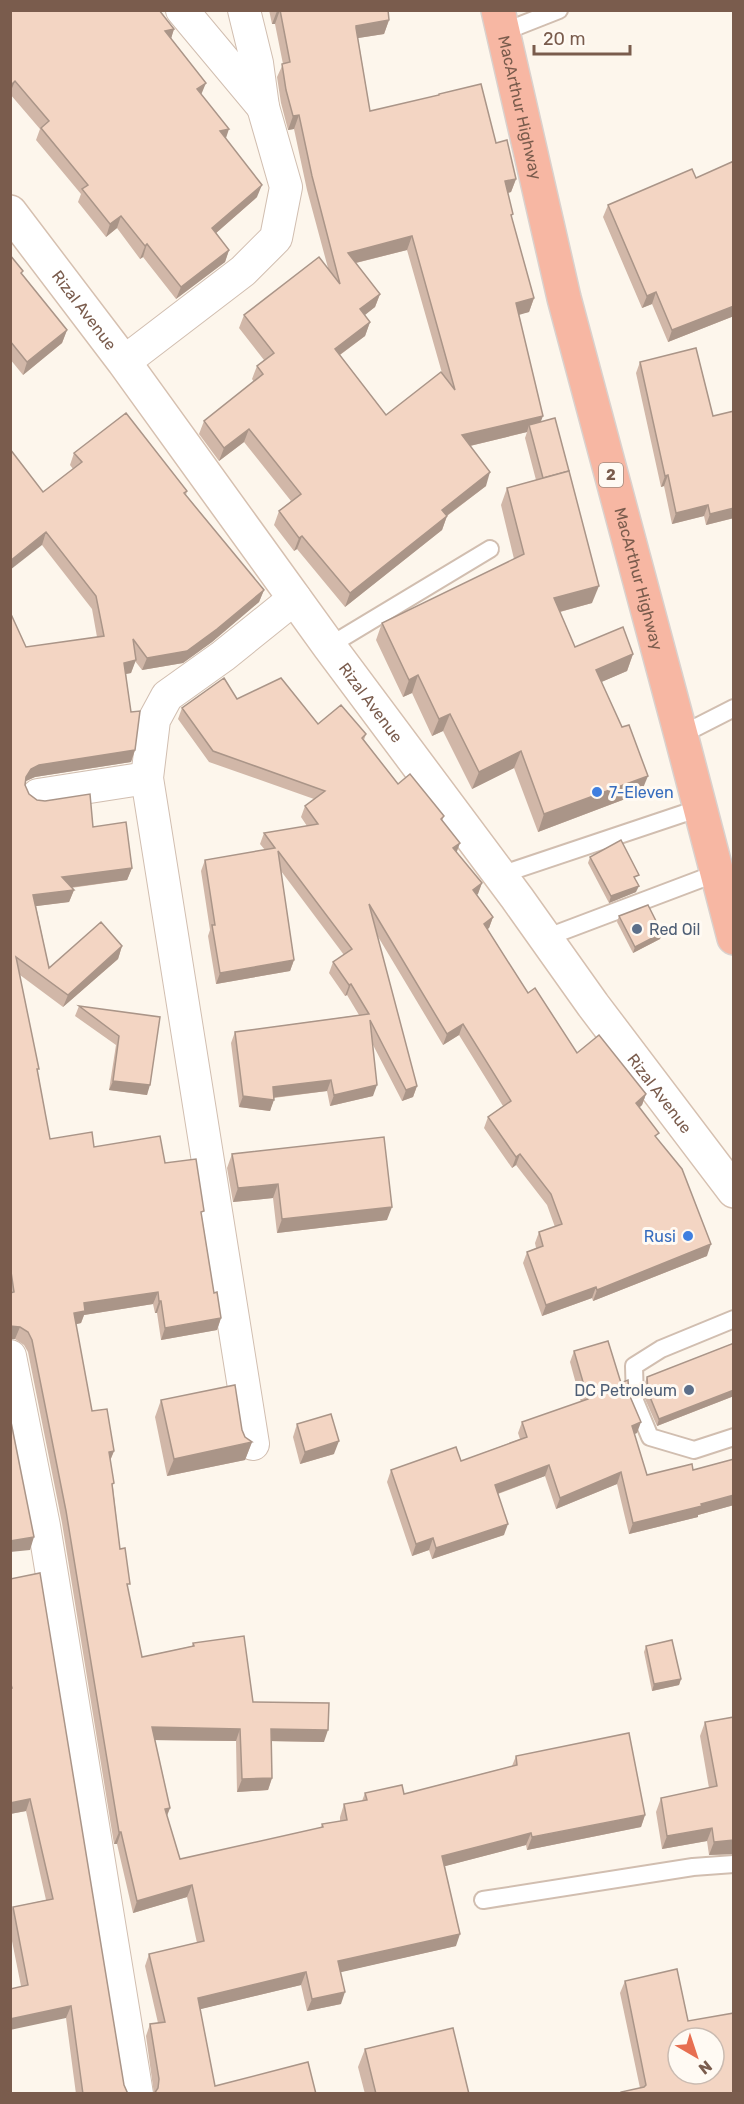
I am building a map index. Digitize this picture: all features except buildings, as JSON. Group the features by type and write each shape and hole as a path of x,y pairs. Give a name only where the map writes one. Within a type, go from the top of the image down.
{"highway":[{"name":"MacArthur Highway","path":"501,21 564,298 734,938"}],"street":[{"path":"182,10 263,107"},
{"path":"123,362 243,272 276,238 286,187 263,107 257,63 244,10"},
{"name":"Rizal Avenue","path":"10,212 123,362 614,1033 734,1191"},
{"path":"253,1444 147,777 154,720 167,696 295,598"},
{"path":"38,795 147,777"},
{"path":"10,1356 44,1526 137,2094"}],"lane":[{"path":"501,21 559,10"},
{"path":"329,646 490,549"},
{"path":"681,735 734,708"},
{"path":"500,875 700,808"},
{"path":"545,938 717,873"},
{"path":"734,1319 661,1349 634,1366 635,1401 650,1437 694,1450 734,1437"},
{"path":"483,1900 693,1867 734,1864"}],"place":[{"name":"7-Eleven","path":"597,792"},
{"name":"Red Oil","path":"637,929"},
{"name":"Rusi","path":"688,1236"},
{"name":"DC Petroleum","path":"689,1390"}]}
